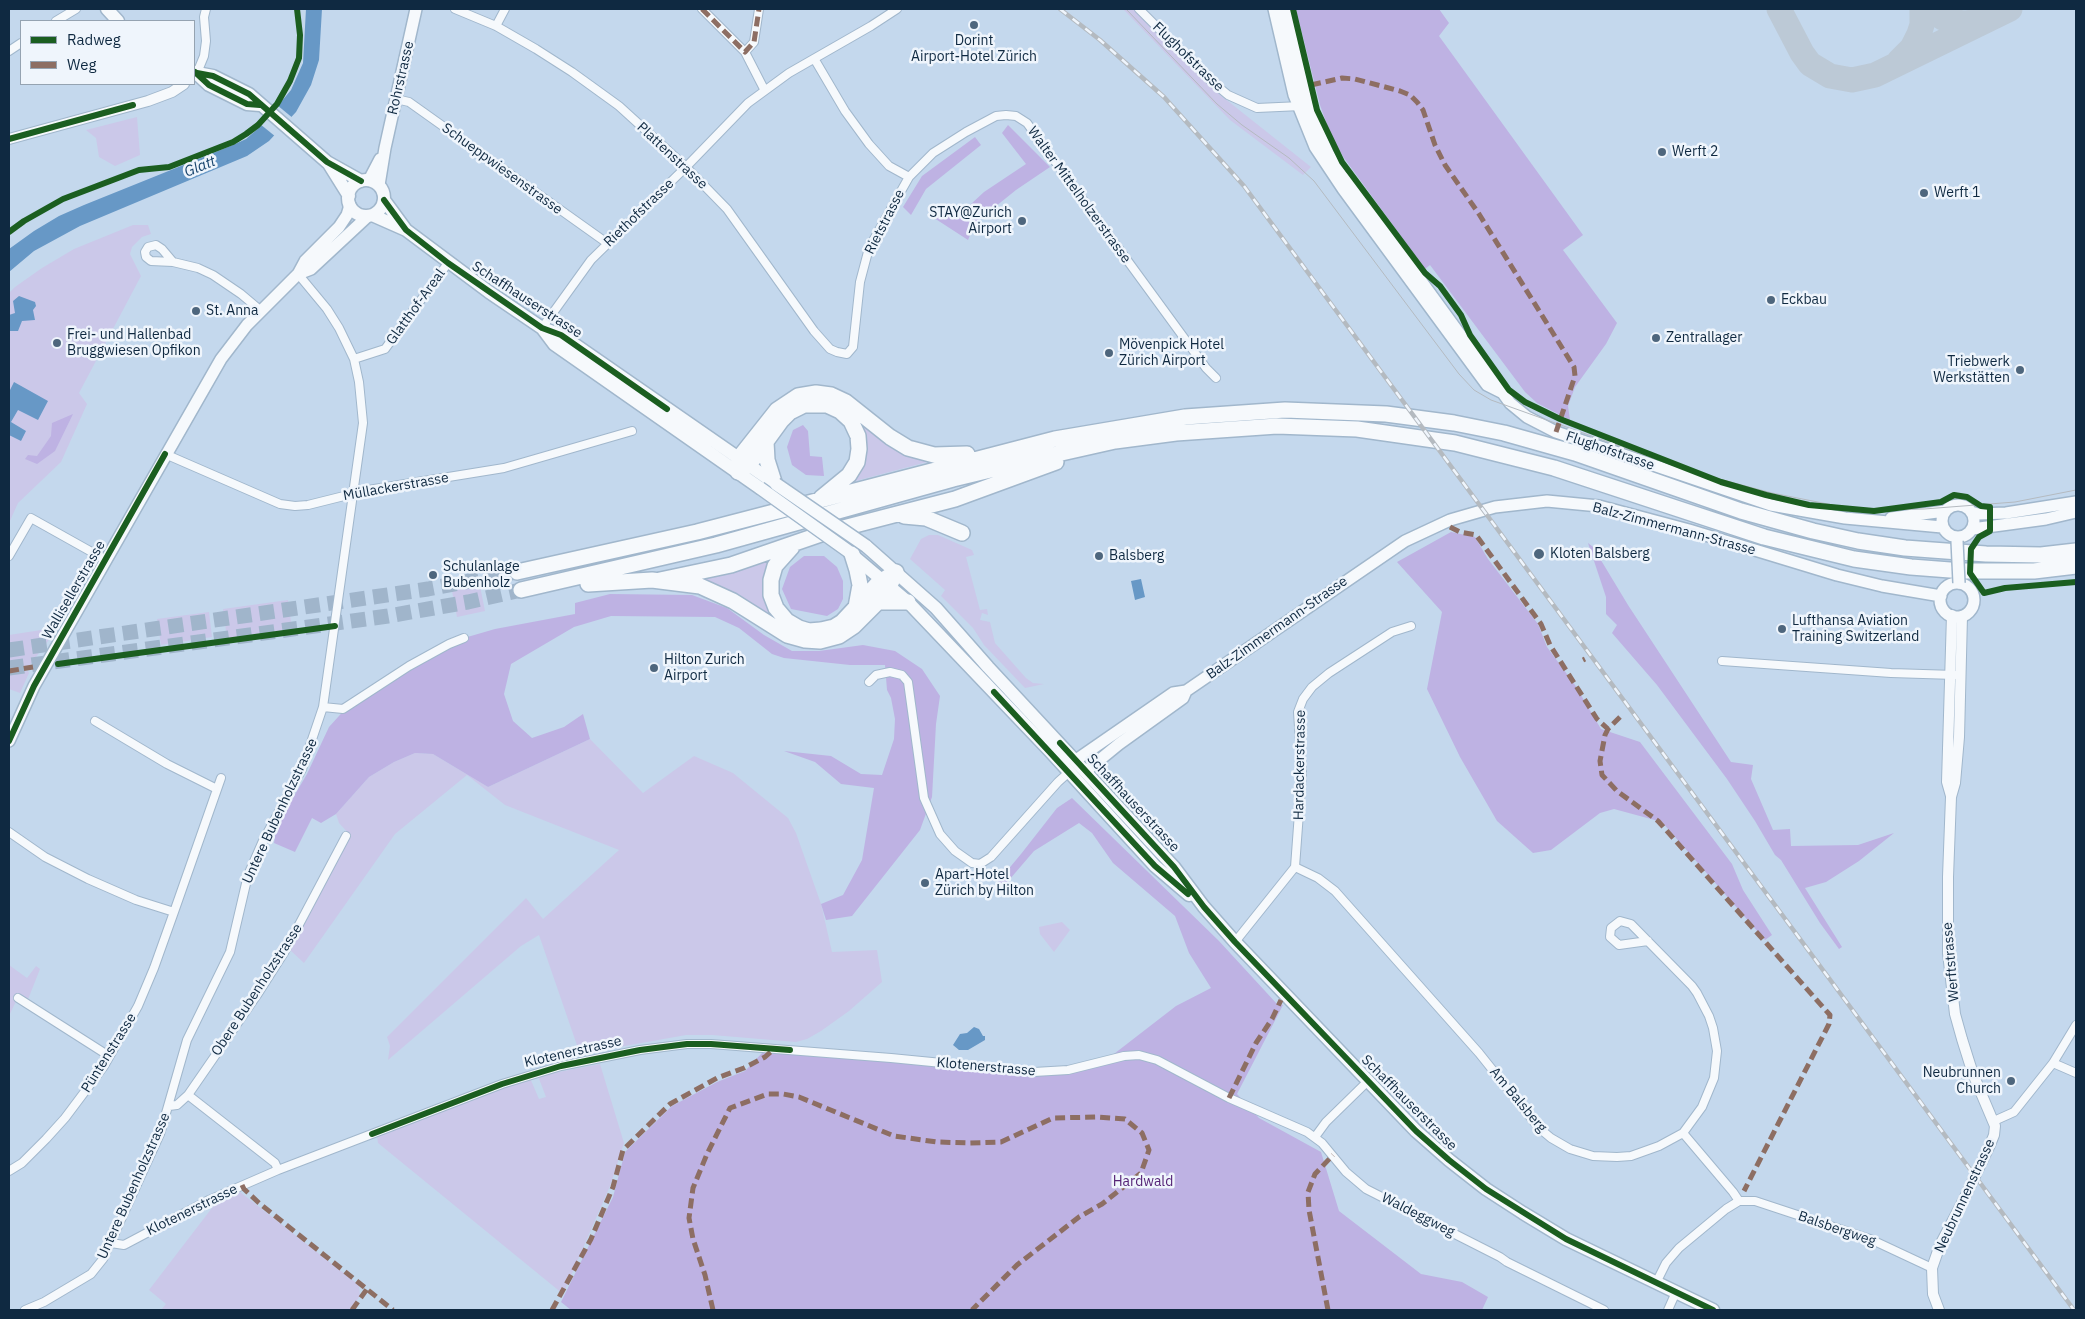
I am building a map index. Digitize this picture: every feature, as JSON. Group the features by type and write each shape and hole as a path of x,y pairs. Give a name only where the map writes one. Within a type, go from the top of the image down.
{"highway":[{"path":"742,465 771,416 783,404 798,396 816,393 831,395 846,402 890,437 914,450 943,455 995,453"},
{"path":"742,465 766,442 786,416 804,405 827,405 840,411 847,417 858,436 857,462 846,479 817,502"},
{"path":"517,572 644,544 817,502 995,453 1097,431 1194,416 1285,410 1386,414 1454,423 1504,433 1554,446 1774,520 1858,541 1927,550 2023,555 2076,550"},
{"path":"890,579 878,602 847,631 832,639 812,641 797,639 780,632 741,605 714,591 685,583 660,580 622,580 521,591 716,545 980,472 1115,441 1185,432 1277,426 1330,427 1391,433 1455,443 1524,460 1604,484 1726,526 1854,559 1911,567 1962,571 2034,570 2076,566"},
{"path":"660,580 731,565 824,533 955,498 1115,441"},
{"path":"766,442 770,485"},
{"path":"885,516 926,518 962,533 954,526 951,519 951,510 955,498"},
{"path":"799,542 782,556 773,571 770,591 772,600 779,612 795,626 816,631 838,624 890,579"},
{"path":"1927,550 2006,552 2049,548 2076,543"},
{"path":"850,553 860,585 856,608"},
{"path":"878,602 908,602"}],"main road":[{"path":"107,9 117,20"},
{"name":"Rohrstrasse","path":"369,182 385,148 416,9"},
{"path":"1274,9 1303,106"},
{"path":"1285,9 1303,106"},
{"name":"Schaffhauserstrasse","path":"195,73 213,76 254,98 261,107 327,162 382,189 384,200 406,230"},
{"name":"Flughofstrasse","path":"1303,106 1342,176 1352,186 1489,372 1501,392 1510,403 1527,417 1556,432 1771,505 1807,513 1845,518 1942,527"},
{"name":"Schaffhauserstrasse","path":"327,162 356,212 370,215 406,230 448,263 542,328 554,344 866,546 908,602 1050,751 1068,773 1155,866 1204,907"},
{"path":"350,201 352,187 369,182"},
{"path":"370,215 380,209 384,200"},
{"name":"Wallisellerstrasse","path":"9,741 34,686 221,359 260,310 298,274 305,261 339,227 347,215 350,201"},
{"name":"Wallisellerstrasse","path":"298,274 311,269 370,215"},
{"name":"Schaffhauserstrasse","path":"770,485 850,553 936,608 988,667 1174,867 1204,907 1235,942 1416,1131 1449,1160 1486,1190 1566,1239 1713,1310"},
{"name":"Balz-Zimmermann-Strasse","path":"1076,760 1173,693 1186,691 1405,541 1438,525 1473,512 1520,503 1561,502 1605,507 1845,577 1882,586 1941,596"},
{"path":"1971,512 1978,514 2006,513 2076,502"},
{"path":"1957,505 1966,507 1971,512 1974,521 1972,529 1966,536 1957,539 1948,535 1942,527 1941,520 1945,511 1957,505"},
{"name":"Flughofstrasse","path":"1877,520 1945,511"},
{"path":"1972,529 2046,519 2076,512"},
{"path":"1957,539 1959,583"},
{"path":"1959,583 1969,588 1974,598 1971,609 1957,616 1942,606 1941,596 1950,585 1959,583"},
{"name":"Balz-Zimmermann-Strasse","path":"1086,771 1119,744 1182,698 1186,691"},
{"path":"1068,773 1076,760"},
{"path":"1068,773 1086,771"}],"street":[{"path":"58,20 76,9"},
{"path":"195,73 205,48 204,17 206,9"},
{"name":"Plattenstrasse","path":"455,9 496,26 565,67 619,106 686,167 727,209 814,331 830,348 843,354"},
{"path":"496,26 505,9"},
{"path":"702,9 745,52 764,89"},
{"path":"745,52 754,42 759,9"},
{"name":"Riethofstrasse","path":"542,328 589,262 748,103 764,89 897,9"},
{"name":"Flughofstrasse","path":"1139,9 1210,80 1228,95 1257,108 1303,106"},
{"path":"9,51 20,44"},
{"name":"Rietstrasse","path":"815,60 845,112 869,144 889,166 909,176 869,248 860,282 853,347 851,352 843,354"},
{"path":"9,139 155,99 182,85"},
{"name":"Schueppwiesenstrasse","path":"396,99 408,102 607,243"},
{"name":"Walter Mittelholzerstrasse","path":"909,176 933,153 996,116 1006,114 1016,116 1027,123 1206,368 1216,378"},
{"path":"172,262 198,268 213,275 260,310"},
{"name":"Glatthof-Areal","path":"354,358 385,349 448,263"},
{"name":"Untere Bubenholzstrasse","path":"24,1310 64,1291 91,1274 101,1262 111,1242 160,1134 187,1040 230,952 248,875 262,843 302,769 323,707 363,423 359,382 354,358 327,309 298,274"},
{"name":"Müllackerstrasse","path":"165,454 280,504 295,506 504,468 632,430"},
{"path":"9,556 31,518 106,560"},
{"name":"Werftstrasse","path":"1957,616 1955,783 1951,797 1947,916 1948,953 1951,985 1962,1039 1973,1074 1994,1121"},
{"name":"Hardackerstrasse","path":"1296,867 1302,772 1298,712 1303,699 1312,687 1329,673 1392,632 1411,626"},
{"path":"323,707 343,709 409,666 464,638"},
{"path":"1722,661 1891,673 1956,675"},
{"path":"869,682 876,674 890,672 902,676 908,682 924,798 940,834 955,851 972,863 980,864 991,857 1068,773"},
{"path":"95,721 167,764 217,789"},
{"name":"Püntenstrasse","path":"9,1171 22,1163 65,1118 92,1083 138,1006 154,968 221,778"},
{"path":"9,832 45,857 88,879 136,900 174,912"},
{"name":"Obere Bubenholzstrasse","path":"169,1106 178,1105 188,1095 285,951 346,836"},
{"path":"1235,942 1296,867"},
{"name":"Am Balsberg","path":"1296,867 1318,878 1335,891 1479,1053 1530,1119 1551,1138 1581,1153 1593,1156 1618,1157 1643,1152 1683,1133 1702,1107 1711,1089 1716,1062 1716,1040 1710,1016 1698,994 1648,941 1628,922 1616,922 1610,928 1610,937 1619,946 1648,941"},
{"path":"18,998 109,1056"},
{"name":"Neubrunnenstrasse","path":"1939,1310 1933,1294 1932,1268 1940,1245 1990,1145 1995,1131 1994,1121 2014,1112 2054,1063 2076,1025"},
{"name":"Klotenerstrasse","path":"111,1242 124,1245 209,1200 278,1170 533,1073 640,1050 686,1044 730,1045 842,1054 1034,1072 1068,1070 1124,1056 1139,1055 1168,1065 1229,1098 1315,1136"},
{"path":"2054,1063 2076,1073"},
{"path":"1315,1136 1326,1122 1368,1081"},
{"path":"188,1095 275,1164 278,1170"},
{"path":"1656,1283 1666,1264 1679,1248 1726,1209 1739,1201 1683,1133"},
{"name":"Waldeggweg","path":"1315,1136 1346,1172 1366,1189 1500,1257 1506,1262 1604,1310"},
{"name":"Balsbergweg","path":"1739,1201 1755,1201 1870,1238 1932,1268"},
{"path":"1668,1310 1676,1292"}],"shaded area":[{"path":"1123,9 1135,9 1219,94 1311,167 1303,175 1230,120"},
{"path":"137,117 140,155 115,166 99,157 96,138 86,130"},
{"name":"Frei- und Hallenbad Bruggwiesen Opfikon","path":"133,225 148,225 151,234 142,237 132,247 130,254 141,276 79,393 87,404 61,462 18,503 9,523 9,293 42,268 74,249"},
{"path":"851,410 931,461 848,483 855,476"},
{"path":"929,535 938,535 972,550 974,555 966,557 980,610 987,609 988,615 982,613 980,620 990,622 995,643 1026,678 1033,683 1044,684 1025,688 984,645 973,628 941,596 945,590 910,559 921,539"},
{"path":"775,556 769,569 789,628 698,580"},
{"path":"478,576 485,611 457,617 450,581"},
{"path":"288,600 292,629 227,638 223,609"},
{"path":"209,612 212,637 161,645 157,619"},
{"path":"57,629 30,665 9,669 9,635"},
{"path":"28,671 29,673 20,693 9,689 9,673"},
{"path":"590,739 643,793 694,756 733,773 788,818 796,833 821,904 832,952 877,950 882,982 849,1011 821,1031 807,1039 796,1042 712,1035 686,1035 580,1054 539,935 521,946 388,1060 390,1046 387,1037 526,898 543,919 619,850 505,805 467,775 395,834 304,963 290,950 351,836 339,823 336,814 369,777 394,762 415,753 433,754 488,787"},
{"path":"1062,922 1070,930 1054,952 1040,934 1039,927"},
{"path":"9,965 27,978 36,966 40,969 27,1002 18,997 9,1016"},
{"path":"600,1064 624,1143 610,1186 563,1294 378,1143 377,1136 530,1078 539,1099 546,1097 538,1076"},
{"path":"240,1192 359,1285 360,1296 350,1310 161,1310 166,1304 149,1290 215,1204"}],"green space":[{"path":"1296,9 1439,9 1449,23 1439,36 1583,235 1563,250 1617,323 1606,344 1575,387 1568,406 1570,420 1537,403 1525,392 1430,265 1425,269 1344,158 1331,136 1320,105"},
{"path":"1008,125 1050,167 1016,190 975,223 968,240 931,216 938,209 957,217 984,192 1026,164 1002,133"},
{"path":"975,137 981,145 926,189 911,215 903,207 922,176"},
{"path":"73,414 55,451 37,464 25,459 28,455 37,456 51,436 52,423"},
{"path":"803,425 808,431 810,456 822,457 824,476 806,475 792,465 787,447 793,430"},
{"path":"1451,532 1475,537 1488,559 1538,624 1547,647 1575,685 1601,729 1640,742 1732,864 1743,890 1772,935 1765,940 1662,822 1614,809 1600,813 1551,850 1533,853 1497,821 1460,757 1427,689 1442,612 1397,562"},
{"path":"1588,543 1593,547 1628,605 1731,762 1753,765 1751,779 1773,830 1790,829 1791,846 1858,845 1894,833 1859,861 1826,882 1805,888 1842,947 1839,949 1820,923 1781,860 1775,855 1727,779 1657,685 1612,633 1617,625 1606,614 1606,597"},
{"path":"804,556 824,556 837,567 843,581 843,599 838,609 827,616 791,609 782,589 790,567"},
{"path":"610,594 692,595 727,608 764,635 792,651 819,651 863,645 895,651 922,669 940,696 936,724 932,797 920,830 852,916 826,920 821,904 843,895 862,860 874,788 841,784 815,762 784,751 831,756 861,774 882,775 894,739 895,719 891,698 887,690 885,665 850,665 784,658 772,654 739,628 715,617 611,616 574,627 511,664 504,694 513,721 532,738 564,727 583,714 590,739 488,787 433,754 415,753 394,762 369,777 336,814 321,823 312,818 295,852 274,843 277,825 307,774 329,727 348,706 464,638 495,629 575,614 575,603"},
{"name":"Hardwald","path":"1072,798 1219,941 1277,1004 1283,1005 1237,1094 1259,1118 1321,1152 1339,1211 1421,1274 1462,1282 1488,1297 1482,1310 571,1310 561,1302 613,1197 625,1152 672,1106 717,1082 745,1071 763,1052 1063,1075 1110,1057 1176,1006 1211,988 1189,953 1175,916 1113,863 1092,833 1079,823 1034,851 997,894 996,884 1057,808"}],"water":[{"name":"Glatt","path":"306,9 322,9 319,60 311,85 296,112 269,141 247,156 80,226 34,251 9,272 9,249 59,216 233,145 246,139 261,126 291,90 303,63"},
{"path":"19,296 35,302 36,306 33,310 35,320 22,321 18,331 9,331 9,315 15,313 13,301"},
{"path":"14,382 48,401 38,420 18,410 11,422 26,431 21,441 9,435 9,392"},
{"path":"1141,579 1145,597 1135,600 1131,581"},
{"path":"974,1027 979,1029 983,1036 985,1036 985,1040 968,1050 959,1050 953,1045 960,1034 967,1033"}],"pier":[{"path":"277,105 294,119 276,137 260,124"}],"taxiway":[{"path":"1779,9 1802,53 1810,64 1830,76 1852,80 1875,75 2010,9"},
{"path":"1899,61 1912,48 1919,34 1922,25 1922,9"},
{"path":"1929,9 1951,21 1965,23 1982,21"}],"tunnel":[{"path":"9,650 428,589 517,572"},
{"path":"9,668 388,616 468,602 521,590"}],"tram line":[{"path":"1126,9 1217,104 1242,125 1289,158 1314,181 1459,374 1474,390 1491,400 1689,471 1772,493 1838,506 1881,510 1924,509 2015,502 2076,490"}],"railway":[{"path":"1060,9 1100,40 1164,97 1244,186 2074,1310"}],"marked path":[{"path":"702,9 745,52 754,42 759,9"},
{"path":"1311,85 1342,78 1355,79 1410,95 1423,110 1435,145 1445,165 1479,214 1574,367 1575,376 1556,432"},
{"path":"1450,527 1460,532 1476,535 1541,624 1550,645 1597,719 1608,729"},
{"path":"9,671 33,667"},
{"path":"1620,717 1608,729 1605,735 1600,761 1602,775 1617,791 1658,821 1830,1015 1829,1024 1744,1191"},
{"path":"1229,1098 1256,1043 1272,1019 1281,1000"},
{"path":"552,1310 591,1239 613,1187 623,1150 670,1104 717,1078 744,1068 765,1057 774,1049"},
{"path":"713,1310 689,1218 693,1188 707,1154 730,1108 768,1094 783,1094 799,1097 894,1136 937,1142 1001,1142 1053,1118 1098,1117 1125,1119 1142,1133 1149,1150 1141,1173 1102,1204 1079,1217 1017,1265 972,1310"},
{"path":"1328,1310 1309,1210 1308,1192 1315,1174 1333,1155"},
{"path":"242,1185 259,1203 393,1310"},
{"path":"352,1310 367,1289"}],"cycle path":[{"path":"9,232 24,221 63,199 139,170 169,167 233,142 258,125 277,104 290,81 299,58 300,35 297,9"},
{"path":"1293,9 1317,110 1342,162 1425,273 1440,286 1461,315 1470,335 1509,390 1525,402 1560,419 1721,482 1809,505 1874,511 1941,502 1954,495 1967,497 1981,506 1990,507 1990,531 1979,537 1971,549 1970,573 1984,593 2005,588 2076,582"},
{"path":"195,72 209,85 247,104 260,105"},
{"path":"197,73 213,76 249,94 327,162 361,181"},
{"path":"9,139 133,105"},
{"path":"384,200 406,230 448,263 542,328 561,335 667,409"},
{"path":"9,741 34,686 165,454"},
{"path":"58,664 335,626"},
{"path":"994,692 1155,866 1188,894"},
{"path":"1060,743 1174,867 1204,907 1235,942 1416,1131 1449,1160 1486,1189 1566,1239 1713,1310"},
{"path":"372,1134 502,1084 561,1066 640,1050 687,1044 790,1050"}],"place":[{"name":"Dorint Airport-Hotel Zürich","path":"974,25"},
{"name":"Werft 2","path":"1662,152"},
{"name":"Werft 1","path":"1924,193"},
{"name":"STAY@Zurich Airport","path":"1022,221"},
{"name":"Eckbau","path":"1771,300"},
{"name":"St. Anna","path":"196,311"},
{"name":"Zentrallager","path":"1656,338"},
{"name":"Frei- und Hallenbad Bruggwiesen Opfikon","path":"57,343"},
{"name":"Mövenpick Hotel Zürich Airport","path":"1109,353"},
{"name":"Triebwerk Werkstätten","path":"2020,370"},
{"name":"Kloten Balsberg","path":"1539,554"},
{"name":"Balsberg","path":"1099,556"},
{"name":"Schulanlage Bubenholz","path":"433,575"},
{"name":"Lufthansa Aviation Training Switzerland","path":"1782,629"},
{"name":"Hilton Zurich Airport","path":"654,668"},
{"name":"Apart-Hotel Zürich by Hilton","path":"925,883"},
{"name":"Neubrunnen Church","path":"2011,1081"}]}
